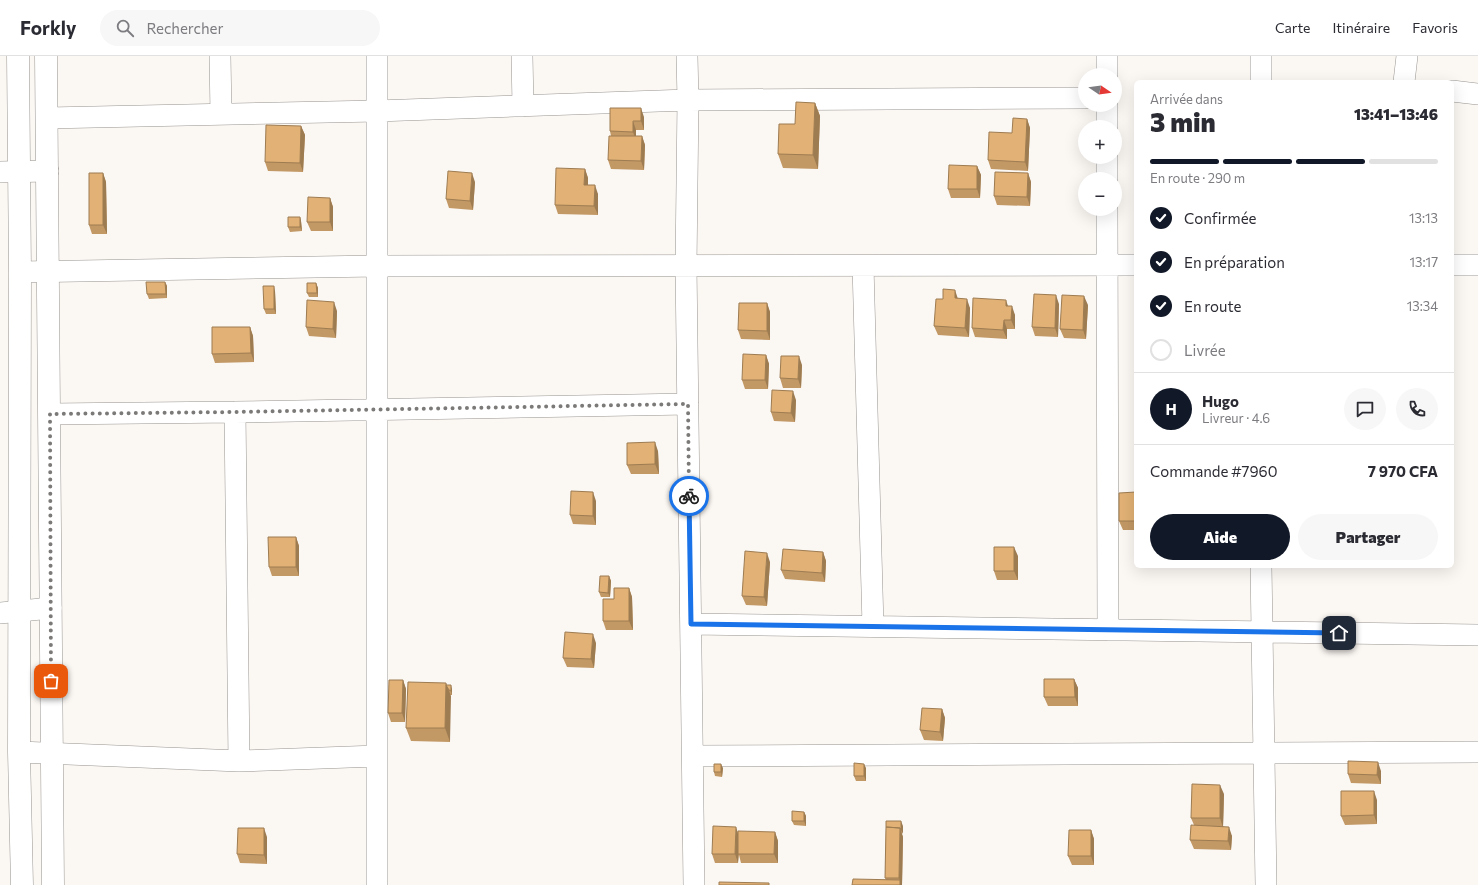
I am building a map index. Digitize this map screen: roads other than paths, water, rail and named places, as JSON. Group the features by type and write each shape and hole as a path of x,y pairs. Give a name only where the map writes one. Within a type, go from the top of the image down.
{"main road":[{"path":"18,56 9,172 20,272 10,612 19,752 22,885"},
{"path":"46,56 48,118 53,885"}],"street":[{"path":"220,56 222,114"},
{"path":"377,56 377,885"},
{"path":"522,56 523,106"},
{"path":"687,56 688,100 686,266 694,885"},
{"path":"1107,56 1107,68"},
{"path":"1261,56 1261,80"},
{"path":"1404,80 1407,56"},
{"path":"1454,91 1478,94"},
{"path":"48,118 377,111 688,100 1078,98"},
{"path":"9,172 48,170"},
{"path":"1107,216 1108,630"},
{"path":"20,272 377,266 1134,265"},
{"path":"1454,265 1478,265"},
{"path":"863,266 873,626"},
{"path":"50,414 688,404"},
{"path":"235,412 239,761"},
{"path":"1261,568 1266,885"},
{"path":"10,612 51,608"},
{"path":"691,624 1478,635"},
{"path":"19,752 239,761 377,756"},
{"path":"692,756 1478,752"}]}
